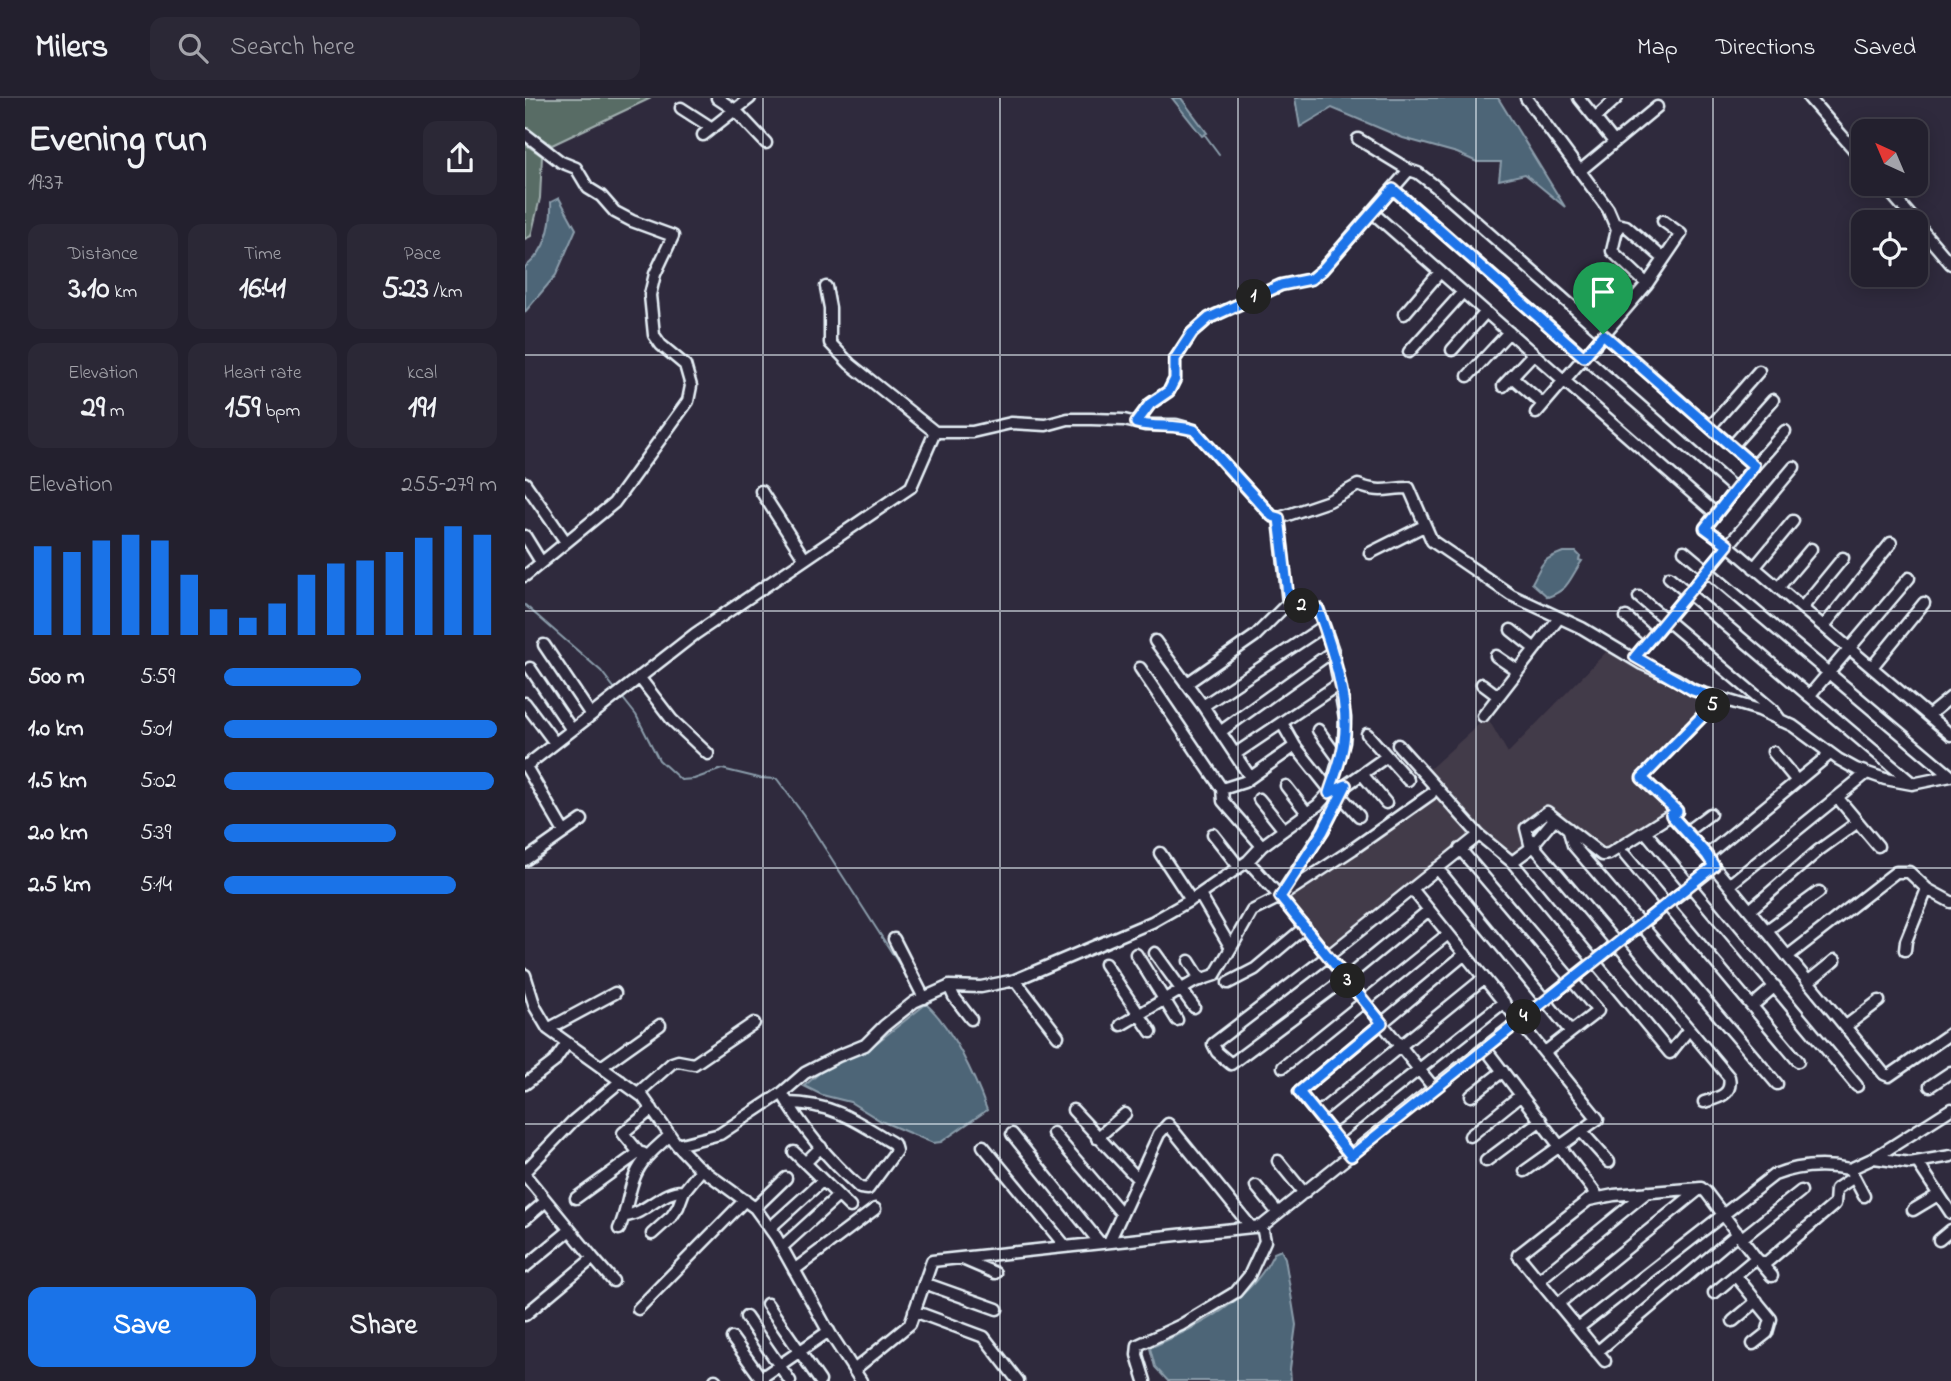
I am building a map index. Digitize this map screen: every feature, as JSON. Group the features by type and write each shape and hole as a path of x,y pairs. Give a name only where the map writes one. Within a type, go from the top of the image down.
{"street":[{"path":"717,98 735,110 766,143"},
{"path":"703,135 750,98"},
{"path":"1526,98 1581,170 1616,224 1612,251 1647,284"},
{"path":"1579,98 1614,142"},
{"path":"1595,118 1617,98"},
{"path":"1815,100 1851,146"},
{"path":"1581,170 1657,107"},
{"path":"681,108 712,128"},
{"path":"525,134 561,162 576,168 588,188 601,196 615,212 673,236 650,295 654,335 661,345 685,365 691,386 688,401 614,503 525,576"},
{"path":"1357,139 1418,173 1435,186 1754,466"},
{"path":"1136,423 1150,404 1169,391 1175,379 1175,359 1192,333 1209,318 1281,285 1311,279 1322,270 1409,170"},
{"path":"1393,189 1735,489"},
{"path":"1893,196 1905,210"},
{"path":"1373,213 1715,513"},
{"path":"1512,377 1539,408 1647,284 1681,234 1663,221"},
{"path":"1616,224 1626,226 1664,259"},
{"path":"1928,237 1951,264"},
{"path":"1403,314 1440,272"},
{"path":"826,287 830,308 830,343 850,364 935,432 972,432 1011,424 1046,425 1068,419 1124,420 1145,425 1176,425 1194,430 1272,516 1279,518 1329,502 1358,485 1390,492 1409,488 1432,541 1511,595 1635,657 1693,690 1739,703 1793,726 1830,754 1867,773 1913,784 1951,776"},
{"path":"1409,352 1463,292"},
{"path":"1451,350 1486,312"},
{"path":"1468,376 1509,332"},
{"path":"1503,386 1533,354"},
{"path":"1710,427 1759,371"},
{"path":"1732,446 1773,400"},
{"path":"1785,431 1705,528 1951,735"},
{"path":"565,832 526,766 695,634 911,487 935,432"},
{"path":"1635,657 1794,467"},
{"path":"525,483 566,542"},
{"path":"761,491 804,558"},
{"path":"1279,518 1289,603"},
{"path":"1754,568 1793,522"},
{"path":"1370,553 1424,526"},
{"path":"525,536 541,562"},
{"path":"1823,626 1891,543"},
{"path":"1778,588 1811,549"},
{"path":"1685,551 1951,776"},
{"path":"1802,608 1843,558"},
{"path":"1669,577 1913,784"},
{"path":"1809,696 1909,578"},
{"path":"1639,597 1773,710 1781,722"},
{"path":"1289,603 1318,609 1333,651 1345,718 1344,742 1329,792"},
{"path":"1186,684 1255,636 1289,603"},
{"path":"1872,667 1924,603"},
{"path":"1626,617 1650,638"},
{"path":"1483,716 1559,618"},
{"path":"1203,706 1324,626"},
{"path":"1511,630 1535,649"},
{"path":"1155,641 1203,706 1250,777"},
{"path":"544,645 591,715"},
{"path":"1220,732 1333,651"},
{"path":"1496,656 1517,671"},
{"path":"530,668 572,730"},
{"path":"1140,668 1222,789 1223,802 1262,846"},
{"path":"639,677 672,720 708,754"},
{"path":"1235,754 1339,684"},
{"path":"1482,684 1498,696"},
{"path":"1929,715 1951,697"},
{"path":"1704,1102 1720,1098 1728,1091 1728,1077 1618,944 1532,846 1526,828 1547,812 1602,855 1609,854 1677,811 1642,778 1719,699"},
{"path":"525,703 555,743"},
{"path":"1282,723 1295,746 1329,792"},
{"path":"1318,730 1339,759"},
{"path":"1367,734 1408,780"},
{"path":"1398,744 1479,835 1512,862 1670,1053 1689,1029"},
{"path":"1222,789 1240,784 1295,746"},
{"path":"1773,752 1797,781"},
{"path":"1707,855 1830,754"},
{"path":"677,1145 720,1134 782,1093 805,1073 865,1045 914,1002 949,986 981,987 1015,980 1115,939 1196,897 1243,864 1329,792 1346,785 1386,757"},
{"path":"1729,885 1867,773"},
{"path":"1361,774 1386,803"},
{"path":"1280,897 1323,831 1346,785"},
{"path":"1286,786 1307,813"},
{"path":"1121,1025 1194,982 1215,975 1252,911 1280,897 1431,794"},
{"path":"1341,796 1359,816"},
{"path":"1837,797 1878,846"},
{"path":"1259,799 1284,830"},
{"path":"1686,832 1710,814"},
{"path":"1671,815 1707,855 1884,1074 1889,1076 1951,1033"},
{"path":"1512,862 1532,846 1555,818"},
{"path":"525,860 582,820"},
{"path":"1749,910 1819,850 1858,822"},
{"path":"1568,828 1573,845 1777,1084"},
{"path":"1213,834 1280,897 1434,1088"},
{"path":"1429,910 1346,978 1231,1064 1217,1052 1213,1044 1479,835"},
{"path":"1648,835 1857,1086"},
{"path":"1461,849 1598,1011 1545,1052"},
{"path":"1160,853 1196,897 1231,948"},
{"path":"1625,855 1798,1061"},
{"path":"854,1370 910,1324 932,1261 1256,1226 1304,1193 1714,866"},
{"path":"1437,868 1571,1032"},
{"path":"1787,956 1896,872 1909,872 1927,889 1951,902"},
{"path":"1412,889 1598,1119 1525,1171"},
{"path":"1905,950 1906,941 1927,889"},
{"path":"1766,930 1819,892"},
{"path":"1228,983 1255,969 1305,927"},
{"path":"1283,1067 1448,934"},
{"path":"894,939 924,998"},
{"path":"1155,953 1194,1007"},
{"path":"1136,954 1177,1020"},
{"path":"1351,1156 1299,1092 1465,954"},
{"path":"1809,981 1835,960"},
{"path":"1189,961 1201,980"},
{"path":"1105,964 1151,1032"},
{"path":"1317,1114 1484,978"},
{"path":"526,980 535,1007 548,1029 638,1093 677,1145 701,1170 755,1208 782,1247 829,1331 861,1381"},
{"path":"1015,980 1058,1035"},
{"path":"949,986 971,1020"},
{"path":"1752,1006 1775,986"},
{"path":"548,1029 615,993"},
{"path":"1846,1026 1879,1001"},
{"path":"1335,1136 1504,1002"},
{"path":"638,1093 672,1063 678,1060 694,1064 754,1023"},
{"path":"601,1067 660,1025"},
{"path":"525,1084 554,1062 567,1043"},
{"path":"1485,1048 1596,1194 1518,1255 1605,1361"},
{"path":"1471,1096 1503,1071"},
{"path":"1930,1086 1951,1072"},
{"path":"613,1281 526,1177 573,1121 621,1081"},
{"path":"782,1093 787,1103 800,1125 864,1190 871,1185 896,1148 894,1144 833,1110 815,1105 787,1103"},
{"path":"1471,1136 1521,1095"},
{"path":"644,1155 623,1133 652,1109"},
{"path":"1714,1293 1758,1260 1772,1260 1835,1204 1836,1189 1852,1173 1951,1109"},
{"path":"1073,1110 1138,1180"},
{"path":"1097,1138 1125,1114"},
{"path":"1486,1161 1541,1121"},
{"path":"1104,1242 1122,1214 1159,1134 1168,1124 1256,1226 1265,1241 1249,1276 1236,1292 1181,1325 1138,1345 1137,1355 1145,1381"},
{"path":"1581,1130 1609,1162"},
{"path":"1053,1133 1122,1214"},
{"path":"1012,1134 1104,1242"},
{"path":"576,1198 644,1155 670,1135"},
{"path":"983,1146 1066,1247"},
{"path":"1934,1159 1951,1146"},
{"path":"805,1163 821,1147"},
{"path":"794,1152 850,1207"},
{"path":"619,1229 644,1155"},
{"path":"1874,1158 1918,1163 1951,1156"},
{"path":"1277,1161 1304,1193"},
{"path":"1918,1163 1951,1213"},
{"path":"1578,1328 1775,1175 1789,1169 1828,1165 1852,1173 1864,1196"},
{"path":"652,1234 673,1216 684,1191 701,1170"},
{"path":"755,1208 786,1178"},
{"path":"770,1228 823,1181"},
{"path":"1256,1186 1278,1213"},
{"path":"1589,1200 1701,1188"},
{"path":"1701,1188 1772,1276"},
{"path":"1558,1304 1701,1188"},
{"path":"625,1216 637,1213 674,1191 684,1191"},
{"path":"1597,1352 1740,1235 1801,1191"},
{"path":"1539,1280 1648,1192"},
{"path":"1913,1210 1938,1195"},
{"path":"782,1247 838,1196"},
{"path":"638,1309 745,1200"},
{"path":"525,1219 546,1201"},
{"path":"794,1270 875,1209"},
{"path":"525,1267 570,1230"},
{"path":"1938,1240 1951,1230"},
{"path":"525,1315 593,1258"},
{"path":"959,1258 995,1273"},
{"path":"1735,1275 1771,1319 1767,1333 1753,1344"},
{"path":"924,1283 997,1309"},
{"path":"1733,1321 1758,1301"},
{"path":"767,1304 820,1381"},
{"path":"914,1311 984,1337 1018,1381"},
{"path":"746,1317 790,1381"},
{"path":"732,1338 758,1376 763,1377 829,1331"}],"shaded area":[{"path":"1612,646 1719,699 1638,775 1677,811 1608,853 1565,822 1512,862 1478,835 1328,956 1280,897 1436,789 1424,774 1487,717 1508,753"}],"green space":[{"path":"525,98 651,98 552,145 525,128"},
{"path":"525,144 542,156 540,198 531,236 525,239"}],"water":[{"path":"1172,98 1181,98 1207,133 1202,136"},
{"path":"1295,98 1498,98 1565,207 1525,174 1499,180 1501,162 1477,162 1457,153 1403,138 1332,108 1300,127"},
{"path":"559,198 576,229 556,275 525,312 525,267 543,246 549,229 551,202"},
{"path":"1563,552 1576,552 1582,561 1565,587 1548,597 1532,583 1543,563"},
{"path":"926,1004 954,1039 987,1110 941,1142 933,1143 881,1121 850,1102 822,1095 804,1086 829,1065 875,1044"},
{"path":"1281,1250 1285,1258 1296,1325 1291,1381 1168,1381 1155,1367 1150,1348 1221,1311 1251,1286 1274,1253"}],"waterway":[{"path":"1205,135 1219,154"},
{"path":"525,605 601,671 615,689"},
{"path":"621,696 636,715 659,760 681,780 694,779 722,769 759,778 777,779 803,814 910,981"}],"route":[{"path":"1393,189 1584,357 1603,334 1754,466 1705,528 1728,545 1635,657 1642,664 1693,690 1719,699 1642,778 1677,811 1671,815 1714,866 1351,1156 1299,1092 1382,1023 1280,897 1323,831 1346,785 1329,793 1344,742 1345,718 1333,651 1318,609 1289,603 1279,518 1272,516 1194,430 1176,425 1136,423 1150,404 1169,391 1175,379 1175,359 1192,333 1209,318 1281,285 1311,279 1393,189"}]}
